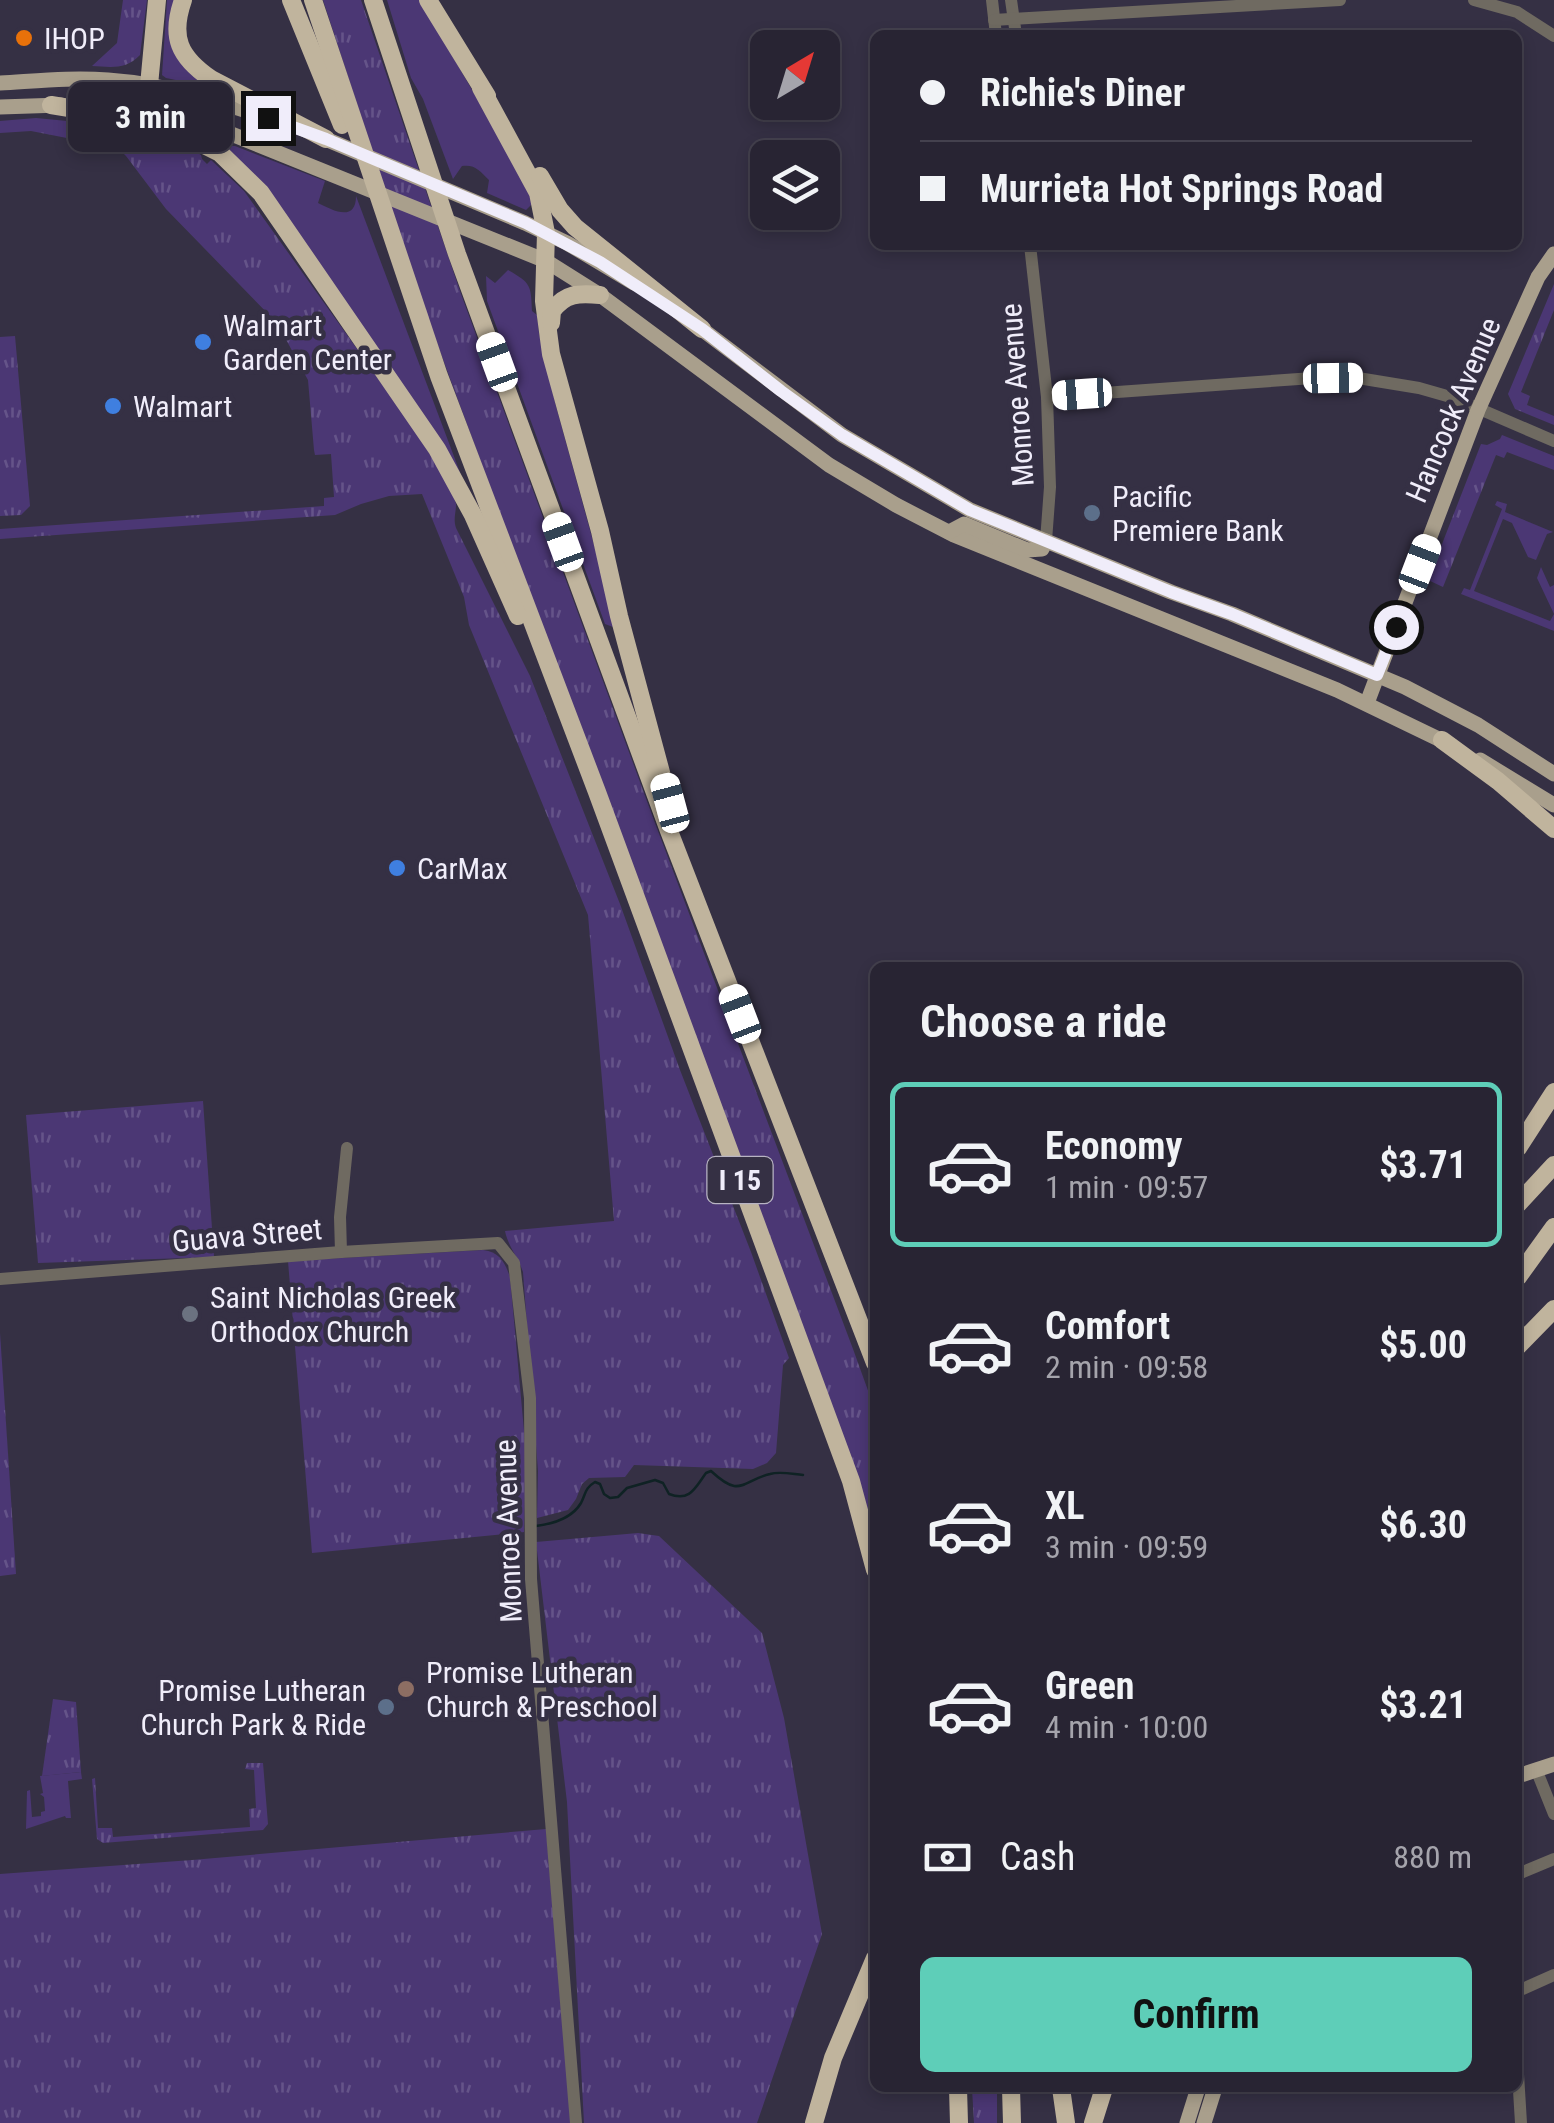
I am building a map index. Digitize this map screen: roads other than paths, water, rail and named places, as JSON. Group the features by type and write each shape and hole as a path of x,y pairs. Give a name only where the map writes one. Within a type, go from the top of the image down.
{"highway":[{"path":"157,0 148,96 177,120"},
{"path":"183,0 176,26 178,42 196,69 326,139"},
{"path":"292,0 439,376"},
{"name":"I 15","path":"312,0 439,376 851,1482 870,1552"},
{"name":"I 15","path":"373,0 457,254 669,832 870,1350"},
{"path":"428,0 538,193 546,232 544,301 551,354 670,803 669,832"},
{"path":"481,88 575,227 702,329"},
{"path":"52,105 112,115 200,143 220,153 261,193 437,448 473,515 597,792"},
{"path":"551,354 552,310 574,294 600,295"},
{"path":"1442,740 1498,780 1554,830"},
{"path":"1522,1142 1554,1092"},
{"path":"1522,1200 1554,1165"},
{"path":"1522,1271 1554,1226"},
{"path":"1522,1342 1554,1309"},
{"path":"814,2123 833,2058 870,1970"},
{"path":"958,2092 959,2123"},
{"path":"1012,2092 1012,2123"},
{"path":"1062,2092 1066,2123"},
{"path":"1093,2123 1103,2092"}],"main road":[{"path":"0,83 108,80 229,104 326,139 546,232 600,262 702,329 842,435 970,510 1377,675 1478,725 1554,774"},
{"path":"0,107 84,104 219,129 546,261 600,295 829,465 896,505 948,532 1367,703 1502,772 1554,804"},
{"name":"Hancock Avenue","path":"1367,703 1478,410 1538,278 1554,254"},
{"path":"948,532 964,524 1027,550 1042,549 1046,541"},
{"path":"1522,1775 1554,1764"},
{"path":"1187,2123 1199,2092"},
{"path":"1195,2123 1203,2092"},
{"path":"1204,2123 1214,2092"}],"street":[{"path":"992,0 995,28 1340,0"},
{"path":"1012,0 1015,28"},
{"path":"1474,0 1518,12 1554,36"},
{"name":"Monroe Avenue","path":"1031,250 1047,397 1050,487 1046,541"},
{"path":"1047,397 1358,378 1454,398 1554,441"},
{"path":"341,1252 340,1217 347,1148"},
{"name":"Monroe Avenue","path":"498,1243 514,1263 530,1398 532,1579 576,2123"},
{"name":"Guava Street","path":"0,1280 498,1243"},
{"path":"1536,1770 1554,1814"},
{"path":"1522,1872 1554,1859"},
{"path":"1522,1989 1554,1976"},
{"path":"1519,2092 1521,2123"}],"waterway":[{"path":"536,1526 572,1513 595,1482 610,1498 655,1480 663,1483 669,1494 682,1496 711,1471 735,1486 774,1473 803,1475"}],"place":[{"name":"IHOP","path":"24,38"},
{"name":"Walmart Garden Center","path":"203,342"},
{"name":"Walmart","path":"113,406"},
{"name":"Pacific Premiere Bank","path":"1092,513"},
{"name":"CarMax","path":"397,868"},
{"name":"Saint Nicholas Greek Orthodox Church","path":"190,1314"},
{"name":"Promise Lutheran Church & Preschool","path":"406,1689"},
{"name":"Promise Lutheran Church Park & Ride","path":"386,1707"}]}
